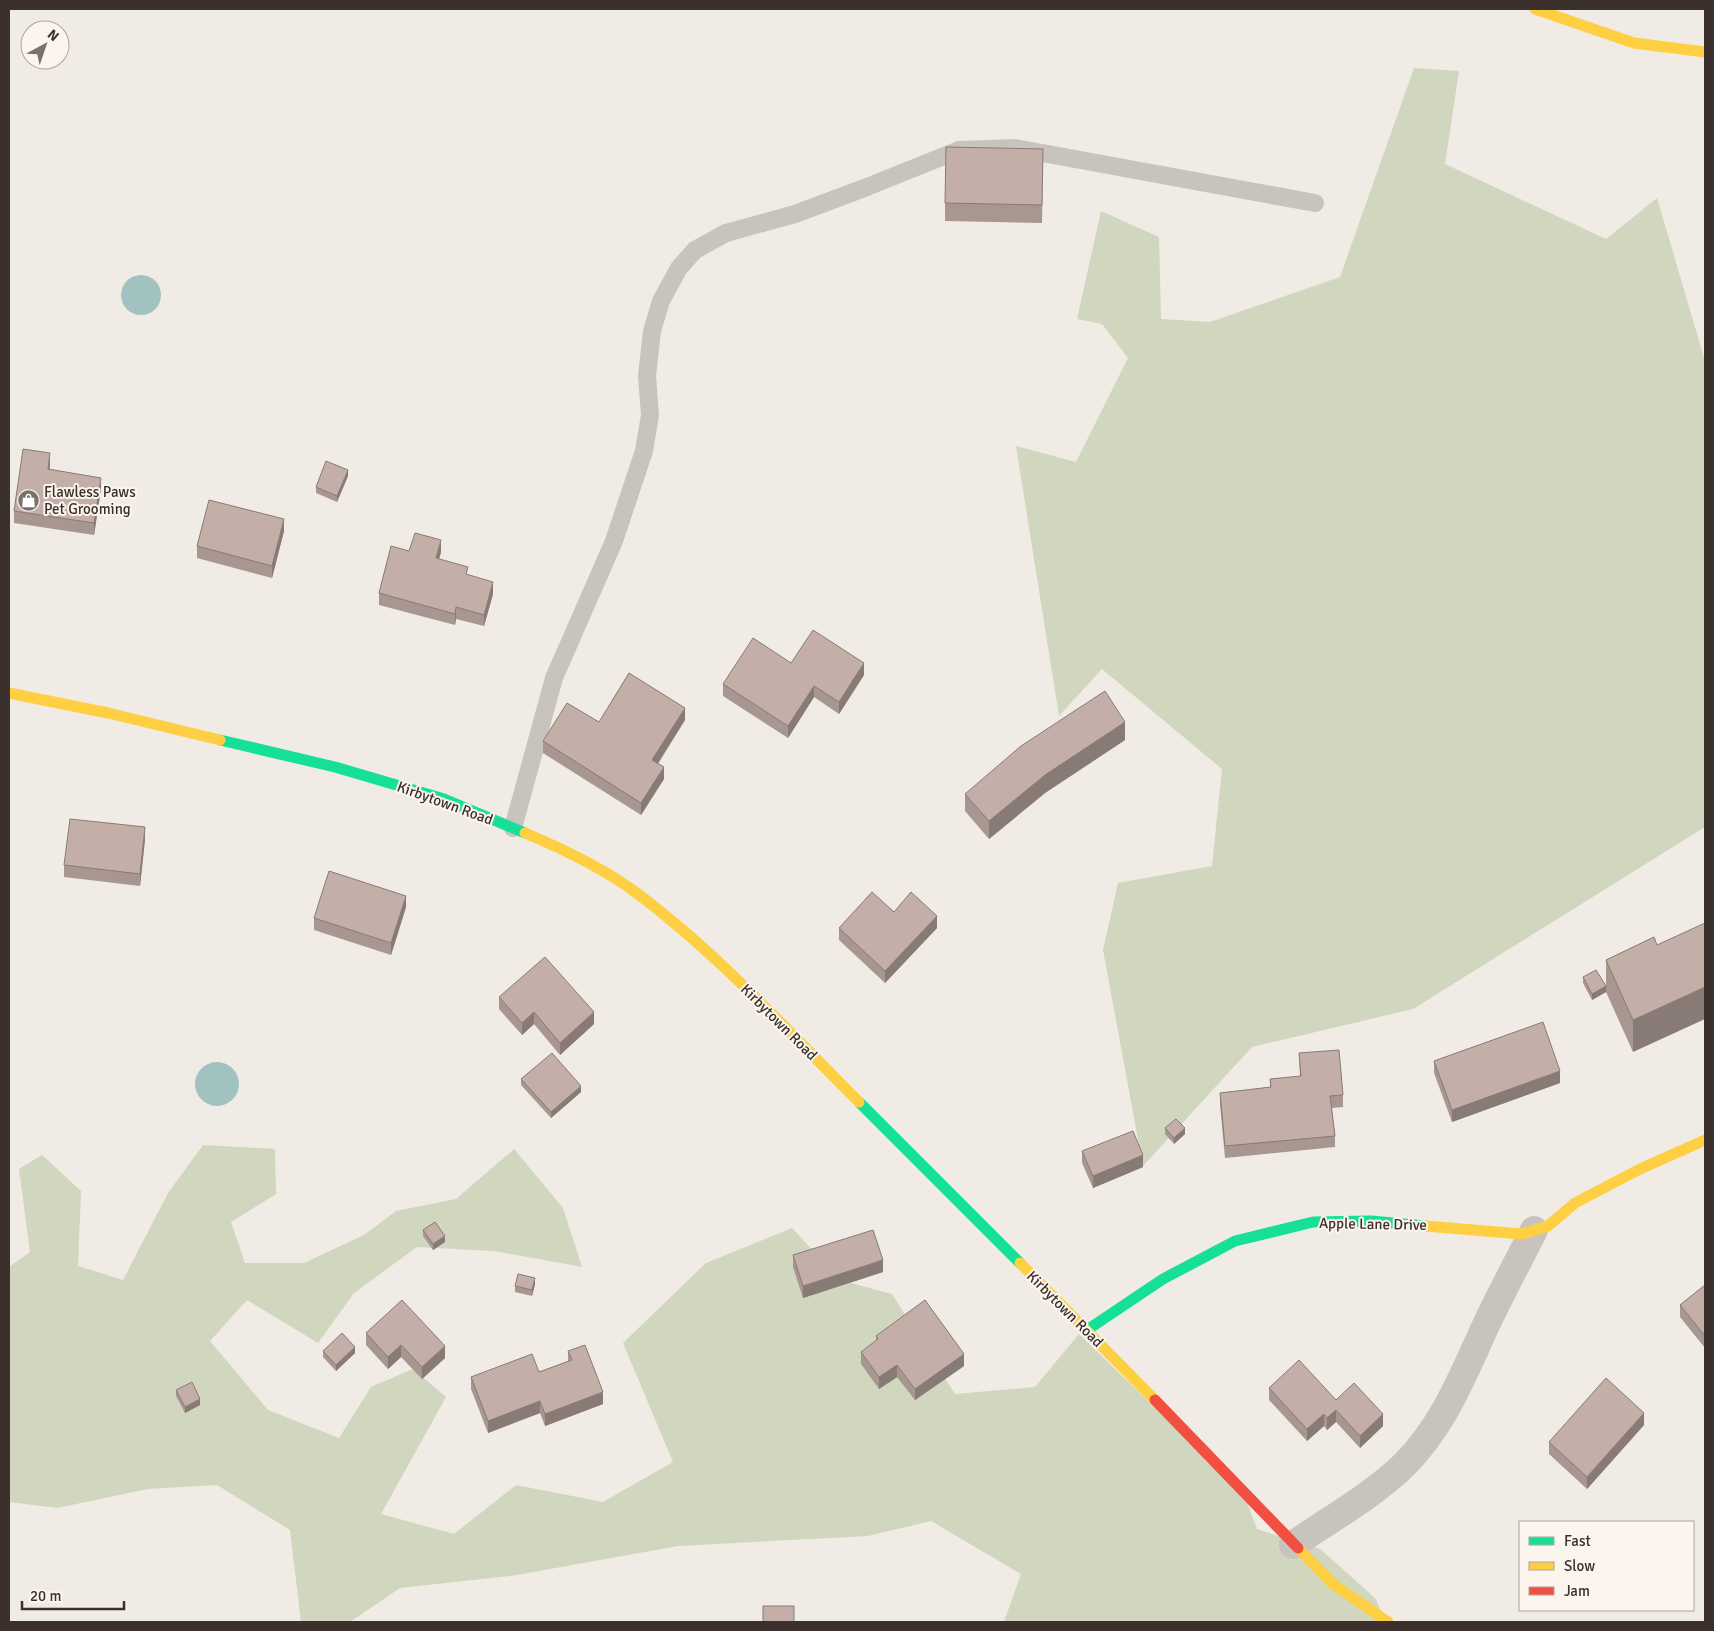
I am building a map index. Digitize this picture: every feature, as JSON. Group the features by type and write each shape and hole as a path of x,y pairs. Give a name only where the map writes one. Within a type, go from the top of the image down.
{"street":[{"path":"1535,9 1634,43 1705,52"},
{"name":"Kirbytown Road","path":"9,693 108,713 335,767 444,799 544,841 591,865 637,894 702,946 1087,1330 1293,1545 1333,1584 1388,1622"},
{"name":"Apple Lane Drive","path":"1087,1330 1163,1278 1235,1241 1313,1222 1371,1221 1522,1234 1548,1226 1575,1203 1638,1170 1705,1140"},
{"path":"1293,1545 1382,1483 1404,1465 1444,1415 1459,1387 1487,1323 1534,1230"}],"lane":[{"path":"513,828 554,678 614,541 644,451 650,415 647,376 652,331 662,301 679,268 695,250 726,233 795,214 867,188 959,150 1015,148 1315,203"}],"green space":[{"path":"1414,68 1459,71 1445,164 1606,239 1657,198 1705,361 1705,827 1413,1009 1252,1047 1143,1166 1103,950 1118,883 1212,866 1222,769 1102,669 1059,716 1016,446 1076,462 1128,358 1102,324 1077,319 1101,211 1159,237 1161,319 1210,322 1340,277"},
{"path":"203,1145 275,1149 276,1194 231,1222 245,1263 304,1263 364,1235 396,1211 456,1199 514,1149 563,1208 582,1267 494,1251 417,1247 354,1293 318,1343 247,1300 210,1341 268,1410 339,1438 371,1387 413,1369 446,1397 381,1514 454,1534 516,1485 603,1502 673,1462 623,1343 706,1263 792,1228 840,1280 892,1294 955,1394 1035,1387 1079,1334 1244,1494 1257,1529 1320,1549 1375,1598 1386,1622 1004,1622 1021,1574 931,1521 868,1536 678,1546 511,1576 400,1588 350,1622 301,1622 290,1530 217,1485 148,1489 57,1508 9,1502 9,1267 30,1252 19,1169 42,1155 81,1191 78,1266 123,1280 168,1193"}],"water":[{"path":"141,275 152,278 158,284 161,295 158,306 152,312 141,315 130,312 124,306 121,295 124,284 130,278"},
{"path":"213,1062 221,1062 233,1068 239,1084 233,1100 221,1106 213,1106 201,1100 195,1088 195,1080 201,1068"}],"building":[{"path":"946,147 1043,149 1042,205 945,203"},
{"path":"23,449 50,453 48,469 101,478 94,523 14,511"},
{"path":"326,461 348,470 337,496 316,487"},
{"path":"209,500 284,519 272,566 197,546"},
{"path":"415,533 441,540 436,558 468,567 466,574 493,582 484,615 456,607 455,614 379,593 391,546 409,551"},
{"path":"813,630 864,663 839,702 814,686 788,726 723,684 753,638 791,663"},
{"path":"629,673 685,708 652,760 664,767 641,803 543,741 567,703 599,722"},
{"path":"1105,691 1125,722 1045,775 989,821 965,794 1021,746"},
{"path":"70,819 145,827 140,874 64,865"},
{"path":"329,871 406,896 391,943 314,918"},
{"path":"872,892 894,912 911,892 937,916 885,971 839,928"},
{"path":"1705,923 1705,987 1633,1020 1606,960 1654,937 1657,945"},
{"path":"545,957 594,1012 560,1043 534,1012 522,1023 499,997"},
{"path":"1596,970 1606,986 1592,994 1583,977"},
{"path":"1543,1022 1560,1071 1452,1110 1434,1061"},
{"path":"1339,1050 1343,1095 1330,1096 1335,1136 1225,1146 1220,1093 1271,1087 1270,1079 1301,1076 1299,1053"},
{"path":"552,1053 581,1086 551,1112 521,1079"},
{"path":"1176,1119 1185,1128 1174,1138 1165,1128"},
{"path":"1133,1131 1143,1155 1093,1176 1082,1151"},
{"path":"435,1222 445,1236 433,1244 423,1230"},
{"path":"873,1230 883,1260 803,1286 793,1255"},
{"path":"518,1274 535,1278 532,1290 515,1286"},
{"path":"1705,1285 1705,1336 1680,1305"},
{"path":"402,1300 445,1346 422,1367 401,1345 388,1357 366,1333"},
{"path":"925,1300 964,1354 915,1389 897,1365 879,1377 861,1352 878,1339 876,1336"},
{"path":"342,1333 355,1347 336,1365 323,1351"},
{"path":"585,1345 603,1392 545,1414 540,1401 488,1421 471,1377 532,1354 539,1372 572,1360 568,1351"},
{"path":"1299,1360 1336,1400 1354,1383 1383,1414 1360,1436 1336,1410 1327,1418 1324,1414 1307,1429 1269,1388"},
{"path":"1606,1378 1644,1413 1587,1477 1549,1442"},
{"path":"192,1382 200,1399 185,1407 176,1390"},
{"path":"763,1606 794,1606 794,1622 763,1622"}],"traffic: fast":[{"path":"220,740 335,767 444,799 525,833"},
{"path":"859,1102 1020,1263"},
{"path":"1087,1330 1163,1279 1235,1241 1313,1222 1371,1221 1425,1226"}],"traffic: slow":[{"path":"1535,9 1634,43 1705,52"},
{"path":"9,693 108,713 220,740"},
{"path":"525,833 569,853 612,876 668,918 697,942 752,994 859,1102"},
{"path":"1425,1226 1522,1234 1548,1226 1575,1203 1638,1170 1705,1140"},
{"path":"1020,1263 1155,1400"},
{"path":"1298,1548 1333,1584 1388,1622"}],"traffic: jam":[{"path":"1155,1400 1298,1548"}],"place":[{"name":"Flawless Paws Pet Grooming","path":"28,501"}]}
